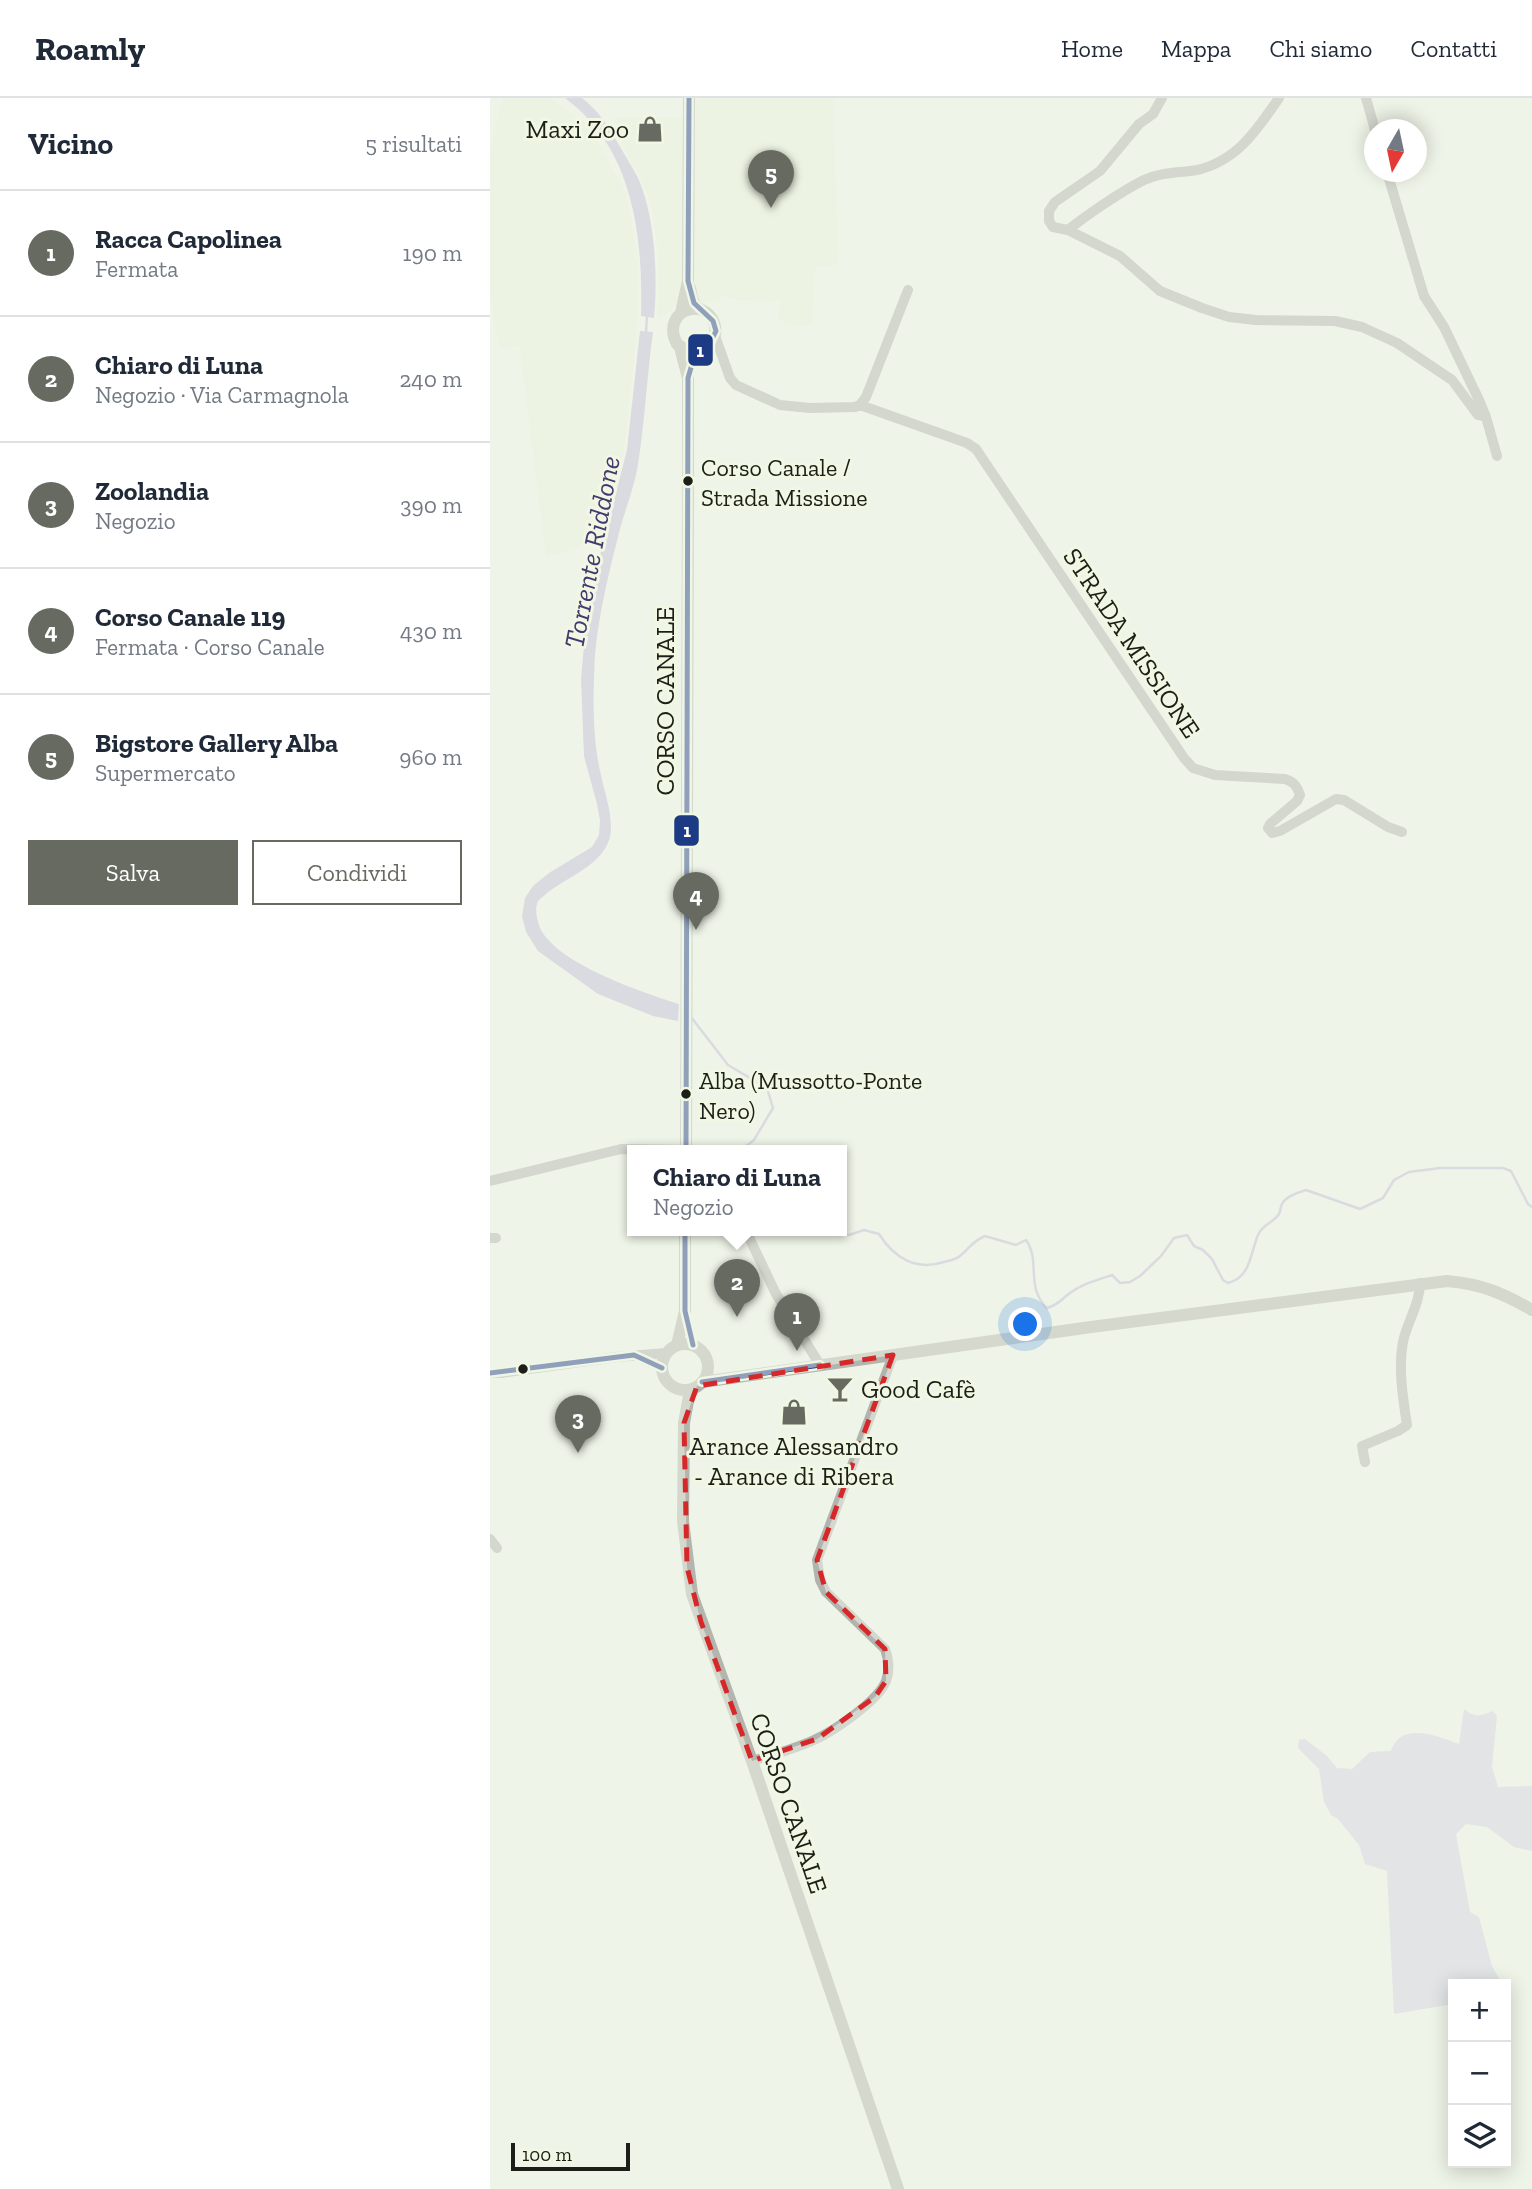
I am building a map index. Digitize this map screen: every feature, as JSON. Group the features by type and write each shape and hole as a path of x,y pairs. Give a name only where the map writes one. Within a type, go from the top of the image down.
{"main road":[{"name":"CORSO CANALE","path":"688,378 673,329 681,313 688,281 689,98"},
{"name":"CORSO CANALE","path":"686,1145 688,378 692,361 715,336 712,318 699,310 688,281"},
{"path":"681,313 699,310"},
{"path":"680,347 692,352 700,351"},
{"path":"677,1345 685,1311 685,1236"},
{"path":"674,1387 685,1390 741,1375 1420,1283 1472,1283 1493,1289 1532,1310"},
{"path":"685,1311 693,1345 703,1353 708,1365 726,1373 741,1375"},
{"path":"662,1368 666,1353 677,1345 693,1345"},
{"name":"CORSO CANALE","path":"684,1423 689,1396 705,1377 708,1365"},
{"name":"CORSO CANALE","path":"662,1368 681,1404 684,1423 683,1521 692,1594 898,2189"}],"street":[{"path":"1162,98 1153,114 1139,124 1105,166 1055,202 1049,211 1049,221 1053,227 1068,230 1120,256 1160,291 1228,317 1335,321 1362,327 1397,342 1452,380 1478,415 1486,417"},
{"path":"1068,230 1145,179 1215,165 1228,158 1250,138 1279,98"},
{"path":"1366,98 1371,119"},
{"path":"1390,182 1424,296 1444,327 1486,417 1497,456"},
{"path":"860,405 866,397 908,290"},
{"name":"STRADA MISSIONE","path":"715,336 730,378 736,385 774,404 810,408 860,405 967,443 976,449 1193,768 1215,775 1285,779 1298,788 1300,795 1297,801 1270,824 1268,828 1272,834 1336,799 1357,806 1388,827 1402,832"},
{"path":"700,351 713,352 725,359"},
{"path":"490,1181 627,1149"},
{"path":"748,1236 776,1294 820,1365"},
{"path":"1365,1462 1362,1446 1398,1432 1407,1425 1402,1357 1406,1332 1420,1296 1420,1283"},
{"path":"490,1373 666,1353"},
{"path":"634,1355 662,1368"},
{"path":"752,1761 817,1739 875,1697 886,1681 889,1660 885,1649 826,1592 820,1580 817,1559 893,1355"},
{"path":"490,1539 497,1548"}],"highlighted area":[{"path":"893,1355 817,1560 826,1592 885,1649 886,1681 875,1697 817,1739 752,1761 701,1622 687,1567 684,1423 697,1386"}],"shaded area":[{"path":"502,98 551,98 591,130 626,193 638,266 636,341 624,450 600,540 546,557 520,346 500,350 490,295 490,153"},
{"path":"565,98 582,98 593,108 611,131 638,178 652,228 656,284 654,318 641,316 640,255 636,225 620,168 606,142 588,119"},
{"path":"697,98 833,98 838,265 815,267 811,325 787,325 779,319 780,301 738,300 723,296 717,301 678,302 665,316 657,317 659,260 652,208 642,181 617,134 615,118 696,118"},
{"path":"640,331 653,332 640,448 635,479 605,590 595,655 594,728 597,757 610,813 609,840 597,859 540,899 536,912 539,925 547,939 561,951 622,984 679,1004 678,1021 653,1016 598,994 538,951 526,932 522,916 525,898 533,886 592,847 599,835 597,804 584,756 581,679 586,623 595,575 627,450"},
{"path":"1464,1709 1478,1715 1493,1711 1497,1716 1492,1767 1498,1787 1532,1786 1532,1851 1514,1847 1487,1827 1466,1824 1456,1834 1470,1912 1479,1917 1492,1966 1499,1979 1448,1979 1448,2005 1394,2014 1387,1871 1365,1864 1359,1845 1338,1819 1331,1815 1324,1802 1319,1769 1298,1748 1299,1740 1305,1739 1327,1756 1337,1768 1352,1769 1370,1752 1391,1751 1396,1742 1411,1733 1430,1735 1459,1744"}],"waterway":[{"name":"Torrente Riddone","path":"646,333 647,315"},
{"name":"Torrente Riddone","path":"691,1017 728,1065 767,1088 773,1108 754,1140 748,1145"},
{"name":"Torrente Riddone","path":"847,1235 864,1230 879,1234 899,1256 924,1265 957,1258 985,1236 1016,1245 1026,1240 1033,1257 1037,1291 1047,1308 1080,1287 1112,1275 1120,1283 1130,1282 1161,1256 1174,1238 1187,1235 1194,1246 1212,1259 1223,1280 1228,1283 1236,1280 1246,1269 1261,1230 1277,1217 1286,1199 1306,1190 1360,1209 1383,1198 1394,1180 1409,1172 1440,1168 1503,1168 1511,1171 1532,1207"}],"transit line":[{"name":"1","path":"686,1145 688,378 695,354 710,343 716,331 713,321 694,303 688,281 689,98"},
{"name":"1","path":"685,1236 685,1311 693,1345"},
{"name":"1","path":"490,1373 634,1355 662,1368"},
{"name":"1","path":"702,1382 820,1365"}],"place":[{"name":"Maxi Zoo","path":"650,129"},
{"name":"Bigstore Gallery Alba","path":"771,208"},
{"name":"Corso Canale / Strada Missione","path":"688,481"},
{"name":"Corso Canale 119","path":"696,930"},
{"name":"Alba (Mussotto-Ponte Nero)","path":"686,1094"},
{"name":"Chiaro di Luna","path":"737,1317"},
{"name":"Racca Capolinea","path":"797,1351"},
{"name":"Good Cafè","path":"840,1389"},
{"name":"Arance Alessandro - Arance di Ribera","path":"794,1412"},
{"name":"Zoolandia","path":"578,1453"}]}
